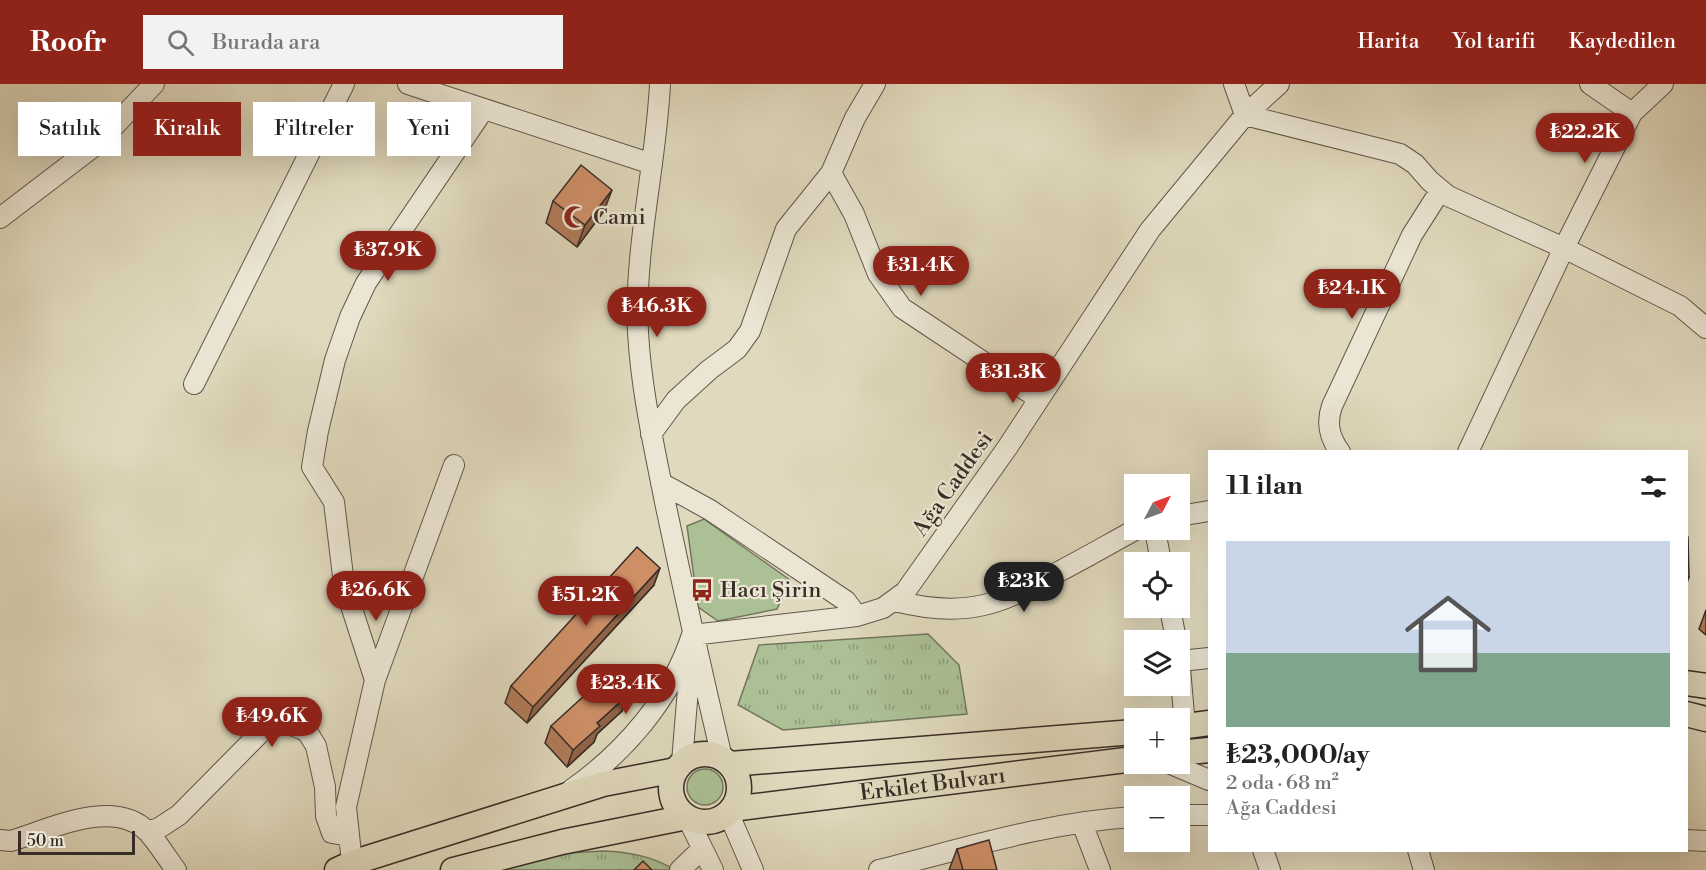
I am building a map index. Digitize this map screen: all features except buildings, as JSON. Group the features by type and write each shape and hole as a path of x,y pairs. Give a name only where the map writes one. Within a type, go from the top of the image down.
{"main road":[{"path":"1688,683 1706,686"},
{"path":"1688,714 1706,719"},
{"path":"1190,726 1208,723"},
{"name":"Erkilet Bulvarı","path":"726,761 1124,733"},
{"path":"1190,752 1208,750"},
{"path":"344,866 603,784 679,766 694,755 714,754 726,761 739,782 739,791 730,811 716,820 706,822 687,817 562,842 453,870"},
{"name":"Erkilet Bulvarı","path":"730,811 1124,760"},
{"path":"679,766 671,783 671,793 674,803 687,817"}],"street":[{"path":"0,218 98,144 153,84"},
{"path":"194,384 344,84"},
{"path":"408,84 652,164"},
{"path":"660,84 658,124 641,238 637,301 640,366 651,434 692,635 726,761"},
{"path":"651,434 676,400 691,385 728,357 744,340 754,322 786,229 831,173 855,118 875,84"},
{"path":"1234,84 1245,116 1400,154 1415,164 1440,190 1457,201 1564,248 1680,306 1706,328"},
{"name":"Ağa Caddesi","path":"692,635 856,616 883,608 895,601 914,582 1039,399 1150,230 1245,116 1279,84"},
{"path":"1590,84 1632,112"},
{"path":"1469,450 1564,248 1632,112 1663,84"},
{"path":"375,680 344,584 334,502 312,466 318,431 335,360 361,293 378,263 484,109"},
{"path":"831,173 854,214 878,274 902,308 1039,399"},
{"path":"1339,450 1329,432 1329,414 1332,406 1412,235 1440,190"},
{"path":"344,866 349,836 346,807 375,680 454,465"},
{"path":"661,483 710,510 846,601 856,616"},
{"path":"1190,514 1208,511"},
{"path":"895,601 935,609 956,609 996,603 1033,588 1124,537"},
{"path":"679,766 692,635"},
{"path":"562,797 606,763 644,723 673,681 685,658 692,635"},
{"path":"1190,659 1208,658"},
{"path":"148,832 179,815 261,732 279,725 291,724 308,733 316,746 326,787 326,816 332,833 349,836"},
{"path":"1190,772 1208,780"},
{"path":"730,811 753,870"},
{"path":"0,840 11,841 92,816 111,815 131,820 148,832 176,870"},
{"path":"1190,815 1208,815"},
{"path":"687,817 712,870"},
{"path":"879,870 1034,831 1082,822 1124,818"},
{"path":"1082,822 1100,870"},
{"path":"1688,840 1706,841"},
{"path":"680,870 702,849"},
{"path":"1264,852 1269,870"},
{"path":"1419,852 1424,870"}],"green space":[{"path":"704,519 790,580 777,609 718,621 698,607 687,526"},
{"path":"928,634 959,665 967,714 783,730 738,705 759,645"},
{"path":"705,769 717,775 723,787 717,799 705,805 693,799 687,787 693,775"},
{"path":"603,851 640,856 658,861 675,870 500,870 567,853"}],"place":[{"name":"Cami","path":"575,217"},
{"name":"Hacı Şirin","path":"702,590"}]}
